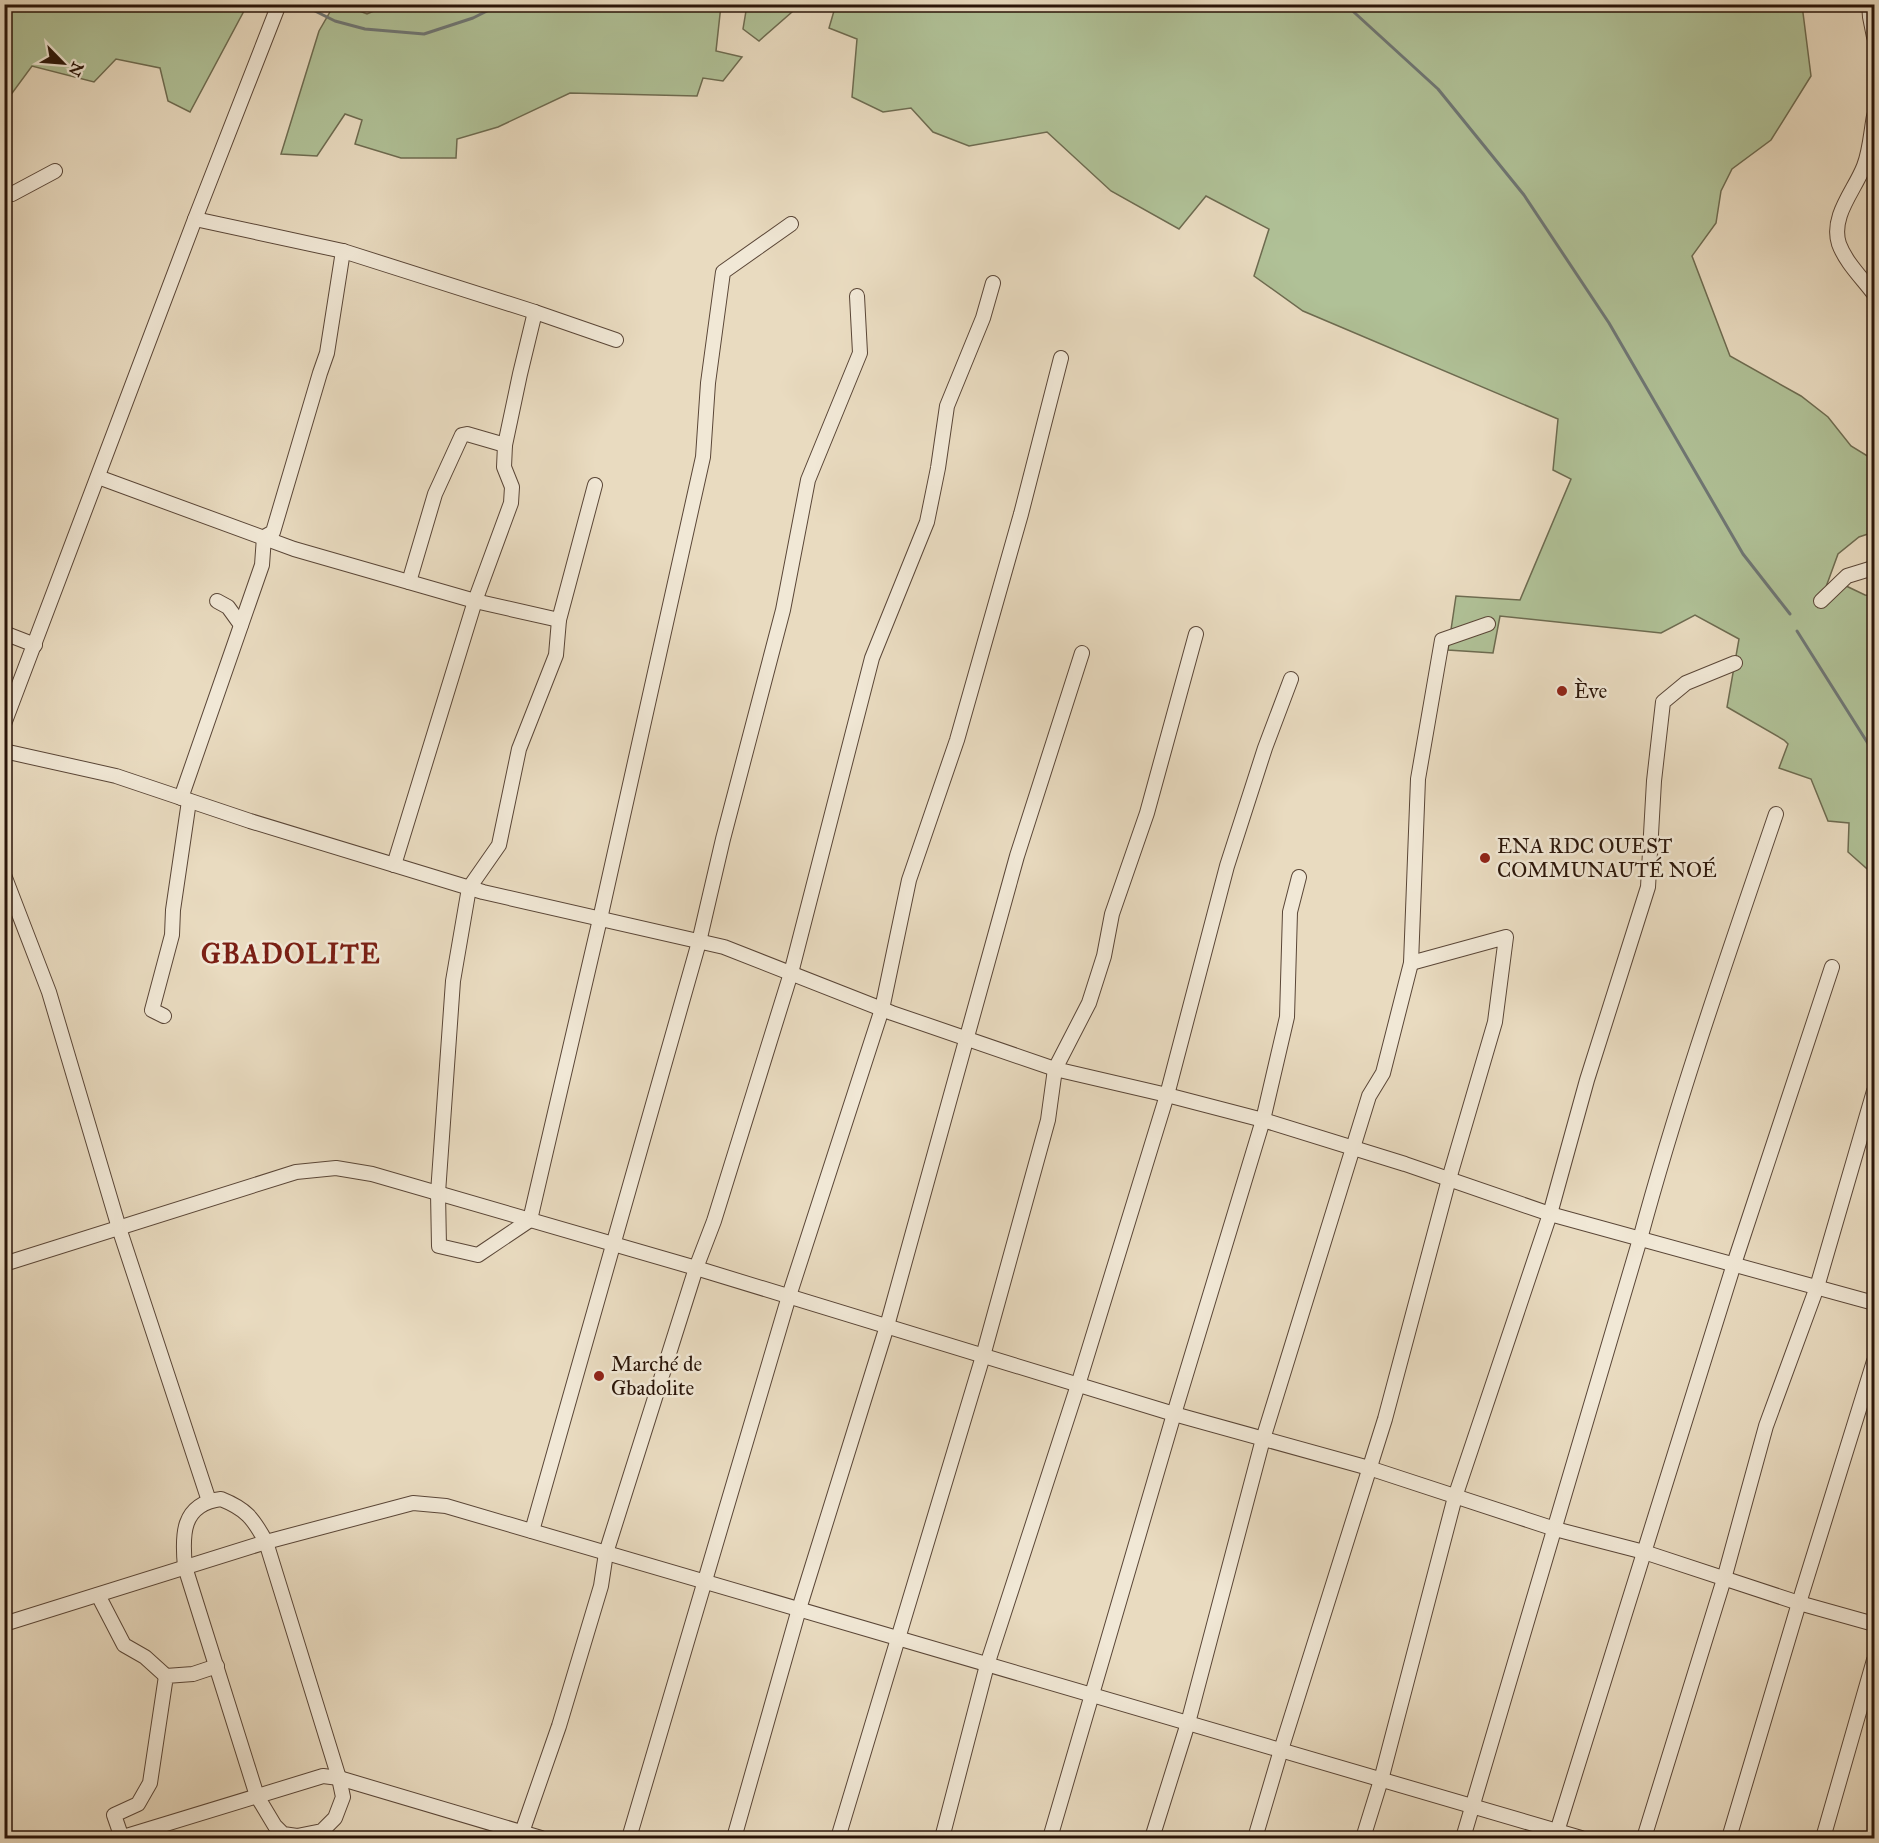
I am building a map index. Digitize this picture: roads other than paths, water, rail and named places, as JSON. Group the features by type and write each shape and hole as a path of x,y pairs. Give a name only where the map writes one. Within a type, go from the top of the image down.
{"street":[{"path":"4,724 279,4"},
{"path":"1857,4 1870,10 1875,37"},
{"path":"1875,116 1865,165 1841,211 1838,230 1839,244 1849,261 1875,294"},
{"path":"4,192 12,194 55,171"},
{"path":"195,219 343,251 616,340"},
{"path":"595,486 559,620 556,655 519,749 499,845 469,888 453,981 438,1193 439,1246 478,1255 530,1220 703,457 708,383 723,272 791,224"},
{"path":"264,537 273,532 327,352 343,251"},
{"path":"520,1836 560,1726 601,1586 606,1552 696,1268 714,1221 791,974 872,658 927,522 947,406 983,318 993,283"},
{"path":"532,1531 699,942 734,795 783,610 808,480 860,353 857,296"},
{"path":"394,865 475,601 511,503 512,487 504,467 506,445 511,412 535,312"},
{"path":"629,1839 789,1296 882,1009 909,880 957,740 1021,514 1061,358"},
{"path":"409,582 435,494 462,435 467,434 506,445"},
{"path":"98,477 294,549 475,601 559,620"},
{"path":"164,1016 152,1010 172,935 185,799 262,565 264,537"},
{"path":"1821,601 1847,576 1873,568 1875,564"},
{"path":"217,601 228,607 241,625"},
{"path":"1152,1839 1188,1723 1263,1439 1369,1096 1383,1073 1411,963 1418,779 1442,640 1488,624"},
{"path":"4,633 35,645"},
{"path":"838,1839 983,1356 1048,1120 1055,1069 1089,1003 1104,956 1112,914 1147,813 1196,634"},
{"path":"734,1839 798,1609 887,1326 1017,856 1082,653"},
{"path":"1363,1839 1381,1780 1455,1497 1550,1214 1587,1080 1648,887 1654,781 1663,702 1686,683 1735,663"},
{"path":"942,1839 987,1665 1078,1385 1167,1095 1227,867 1265,748 1291,679"},
{"path":"4,751 116,776 469,888 724,947 882,1009 1055,1069 1263,1120 1449,1179 1550,1214 1875,1303"},
{"path":"1463,1839 1666,1145 1776,814"},
{"path":"4,875 49,992 119,1228 210,1501"},
{"path":"1050,1839 1174,1414 1263,1120 1287,1017 1290,912 1299,877"},
{"path":"1255,1839 1385,1419 1449,1179 1495,1022 1506,937 1411,963"},
{"path":"1556,1835 1734,1264 1832,967"},
{"path":"1644,1839 1724,1579 1766,1426 1817,1287 1875,1091"},
{"path":"4,1264 296,1172 336,1168 372,1174 696,1268 1174,1414 1369,1468 1555,1529 1644,1552 1799,1603 1875,1624"},
{"path":"1730,1839 1799,1603 1875,1361"},
{"path":"220,1499 233,1504 253,1520 266,1542 343,1797 335,1818 322,1831 297,1836 283,1834 275,1826 257,1796 185,1567 182,1540 187,1521 197,1508 220,1499"},
{"path":"4,1624 266,1542 413,1503 446,1506 1281,1750 1473,1807 1556,1835 1581,1839"},
{"path":"98,1595 124,1645 145,1657 166,1676 193,1674 217,1666"},
{"path":"1823,1839 1875,1660"},
{"path":"166,1676 150,1783 138,1804 114,1815 121,1838 323,1776 339,1778 520,1836 541,1839"}],"waterway":[{"path":"301,4 335,21 365,29 424,34 473,18 501,4"},
{"path":"1345,4 1438,89 1524,195 1609,323 1743,554 1790,614"},
{"path":"1797,631 1874,753"}],"place":[{"name":"Ève","path":"1562,691"},
{"name":"ENA RDC OUEST COMMUNAUTÉ NOÉ","path":"1485,858"},
{"name":"Marché de Gbadolite","path":"599,1376"}],"district":[{"name":"GBADOLITE","path":"291,954"}]}
